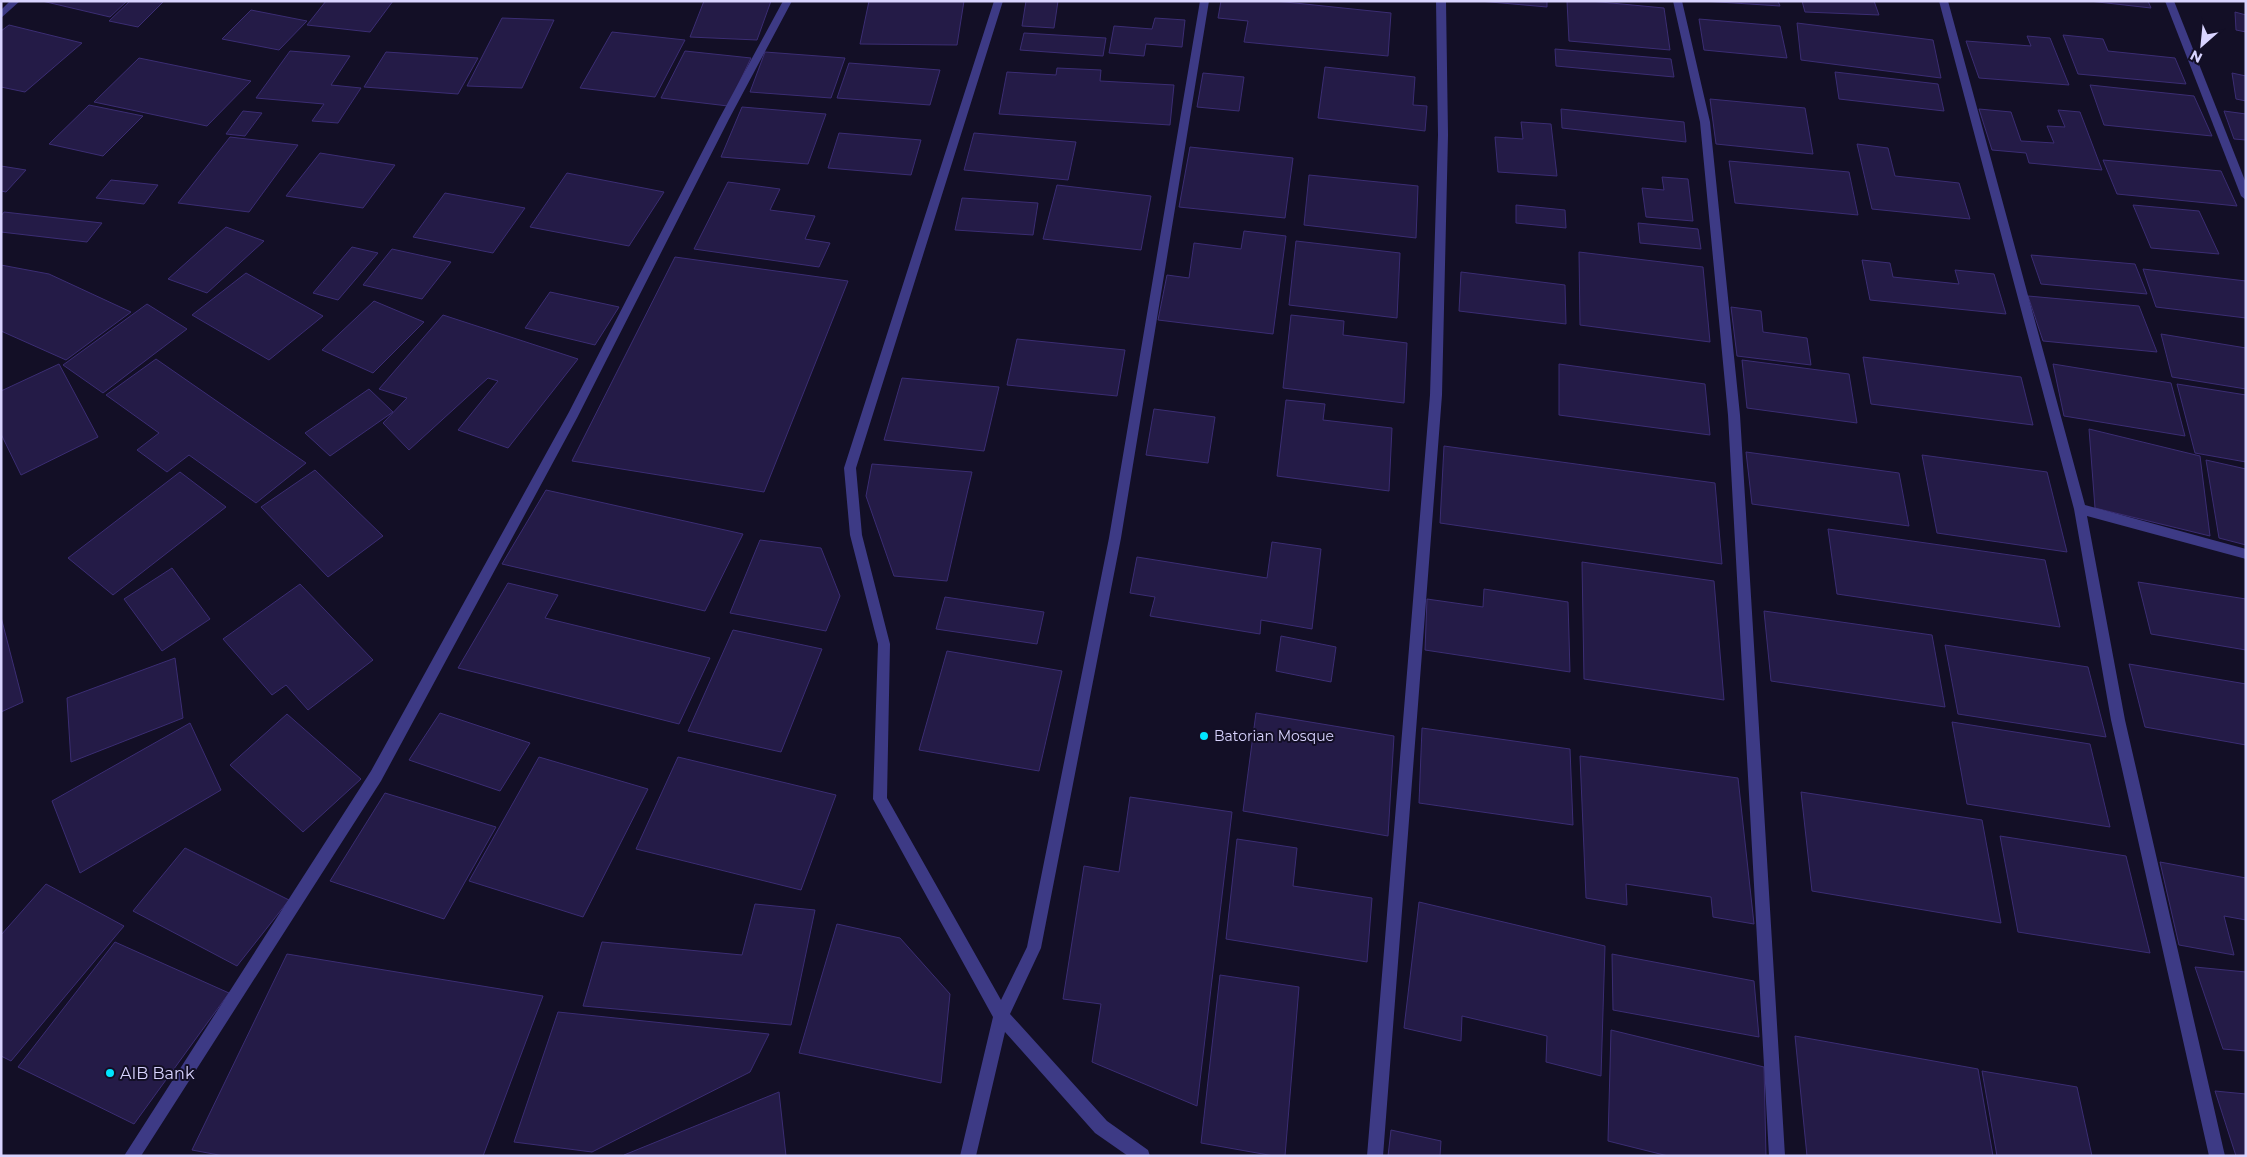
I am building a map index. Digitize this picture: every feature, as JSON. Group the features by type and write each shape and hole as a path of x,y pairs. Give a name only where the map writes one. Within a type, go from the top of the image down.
{"street":[{"path":"1,15 16,1"},
{"path":"132,1156 376,776 573,415 724,118 788,1"},
{"path":"999,1 850,468 856,535 884,644 880,799 1001,1016 1101,1127 1142,1156"},
{"path":"968,1156 1001,1016 1034,948 1115,538 1205,1"},
{"path":"1375,1156 1436,395 1443,135 1441,1"},
{"path":"1677,1 1705,122 1734,415 1777,1156"},
{"path":"1943,1 2080,509 2118,720 2217,1156"},
{"path":"2169,1 2246,196"},
{"path":"2080,509 2246,554"}],"building":[{"path":"42,1 127,1 110,17"},
{"path":"130,1 164,1 138,27 109,21"},
{"path":"326,1 393,1 370,32 307,25"},
{"path":"704,1 771,1 757,40 690,37"},
{"path":"869,1 964,1 957,45 860,44"},
{"path":"1026,1 1058,1 1054,28 1022,26"},
{"path":"1221,1 1276,1 1391,13 1388,56 1244,42 1248,21 1218,18"},
{"path":"1479,1 1547,1 1547,7"},
{"path":"1567,1 1590,1 1664,8 1670,50 1569,41"},
{"path":"1703,1 1778,1 1780,6"},
{"path":"1802,1 1874,1 1879,15 1805,12"},
{"path":"2089,1 2148,1 2151,8"},
{"path":"251,10 307,21 279,50 222,39"},
{"path":"2235,12 2246,15 2246,32 2236,30"},
{"path":"502,18 554,20 522,88 467,86"},
{"path":"1155,18 1185,20 1182,47 1146,44 1144,56 1109,53 1114,26 1152,29"},
{"path":"1699,19 1780,26 1787,58 1704,50"},
{"path":"1797,23 1933,40 1941,78 1801,60"},
{"path":"9,25 82,43 25,92 1,87 1,31"},
{"path":"612,32 685,40 655,97 580,88"},
{"path":"1024,33 1106,38 1103,56 1020,50"},
{"path":"2063,35 2103,39 2108,51 2175,58 2186,84 2078,74"},
{"path":"2027,36 2050,38 2069,85 1979,78 1966,41 2031,46"},
{"path":"1555,49 1671,59 1674,77 1556,66"},
{"path":"290,51 350,56 331,85 361,88 338,123 312,121 324,104 256,98"},
{"path":"685,51 751,58 728,106 661,98"},
{"path":"386,52 478,58 458,94 364,87"},
{"path":"765,52 845,58 831,98 750,92"},
{"path":"139,58 251,81 207,126 94,102"},
{"path":"849,63 940,70 930,105 837,98"},
{"path":"1325,67 1415,77 1413,105 1427,106 1425,131 1318,118"},
{"path":"1057,68 1101,70 1100,81 1174,85 1170,125 999,114 1007,72 1056,75"},
{"path":"1835,72 1938,84 1944,111 1839,99"},
{"path":"1203,73 1244,77 1239,111 1197,107"},
{"path":"2232,73 2246,76 2246,101 2236,99"},
{"path":"2090,85 2194,96 2212,136 2104,125"},
{"path":"1710,99 1805,108 1813,154 1716,144"},
{"path":"89,105 143,116 103,156 49,144"},
{"path":"742,107 826,114 808,164 721,157"},
{"path":"1561,109 1684,122 1686,142 1562,128"},
{"path":"1979,109 2011,112 2021,141 2054,143 2047,126 2065,127 2058,110 2080,112 2102,170 2029,163 2026,153 1992,150"},
{"path":"243,111 262,113 245,136 226,134"},
{"path":"2224,111 2246,114 2246,140 2234,139"},
{"path":"1521,122 1551,124 1557,176 1498,172 1495,137 1523,139"},
{"path":"839,133 921,140 911,175 828,168"},
{"path":"974,133 1076,142 1068,180 964,170"},
{"path":"230,137 298,145 249,212 178,203"},
{"path":"1857,144 1888,148 1895,176 1959,183 1970,219 1872,209"},
{"path":"1190,147 1293,158 1285,218 1179,207"},
{"path":"320,153 395,165 363,208 286,196"},
{"path":"2103,160 2221,171 2237,206 2117,194"},
{"path":"1729,161 1849,172 1858,215 1735,203"},
{"path":"1,166 26,170 6,192 1,191"},
{"path":"567,173 664,192 629,246 530,227"},
{"path":"1309,175 1418,186 1416,238 1304,225"},
{"path":"1662,177 1688,179 1693,221 1646,217 1642,188 1664,190"},
{"path":"111,180 158,185 144,204 96,198"},
{"path":"728,182 780,189 770,210 815,216 805,239 830,243 819,267 694,249"},
{"path":"1057,185 1151,196 1141,250 1043,239"},
{"path":"445,193 525,208 493,253 413,237"},
{"path":"962,198 1038,203 1033,235 955,230"},
{"path":"1516,205 1565,210 1566,228 1516,223"},
{"path":"2133,205 2199,211 2219,254 2151,248"},
{"path":"4,212 102,223 87,242 1,232 1,216"},
{"path":"1638,223 1698,229 1701,249 1640,243"},
{"path":"226,227 264,241 207,293 168,279"},
{"path":"1244,231 1286,236 1273,334 1158,320 1167,275 1189,278 1194,243 1241,249"},
{"path":"1296,241 1400,253 1397,318 1289,305"},
{"path":"352,247 378,253 338,300 313,293"},
{"path":"392,249 451,262 422,299 363,285"},
{"path":"1579,252 1703,267 1710,342 1580,325"},
{"path":"2031,255 2135,264 2147,294 2041,284"},
{"path":"675,257 848,281 764,492 572,461"},
{"path":"1862,260 1890,263 1893,277 1959,284 1955,270 1994,274 2006,314 1870,300"},
{"path":"1,265 49,274 131,312 66,360 1,331"},
{"path":"2143,269 2246,281 2246,318 2156,307"},
{"path":"1461,272 1565,285 1566,324 1459,311"},
{"path":"246,273 323,316 269,360 192,315"},
{"path":"550,292 619,307 595,345 525,328"},
{"path":"2028,296 2139,306 2157,352 2043,341"},
{"path":"374,301 424,322 373,373 322,350"},
{"path":"147,304 187,329 103,393 63,365"},
{"path":"1731,307 1761,311 1763,332 1807,338 1811,365 1737,356"},
{"path":"443,315 578,359 508,448 458,430 498,381 488,378 409,450 383,423 407,398 379,389"},
{"path":"1291,315 1344,321 1343,335 1407,343 1404,403 1283,388"},
{"path":"2161,334 2246,348 2246,389 2172,377"},
{"path":"1017,339 1125,350 1117,396 1007,385"},
{"path":"1863,357 2021,377 2033,425 1871,404"},
{"path":"156,359 306,463 256,503 189,455 167,472 137,450 159,433 106,395"},
{"path":"1742,360 1849,374 1857,423 1747,408"},
{"path":"59,364 98,437 21,475 1,434 1,391"},
{"path":"1559,364 1705,384 1710,435 1559,415"},
{"path":"2053,364 2171,383 2185,436 2064,416"},
{"path":"902,378 999,387 984,451 884,440"},
{"path":"2177,384 2246,395 2246,462 2195,453"},
{"path":"369,389 393,412 330,456 305,433"},
{"path":"1286,400 1325,404 1323,420 1392,428 1389,491 1277,476"},
{"path":"1154,409 1215,417 1208,463 1146,455"},
{"path":"2089,429 2200,456 2210,536 2095,508"},
{"path":"1444,446 1715,483 1722,564 1440,523"},
{"path":"1746,452 1899,473 1909,526 1752,504"},
{"path":"1922,455 2047,472 2067,552 1937,533"},
{"path":"2206,460 2246,469 2246,545 2219,538"},
{"path":"872,464 972,472 947,581 894,576 866,496"},
{"path":"315,470 383,536 328,577 261,507"},
{"path":"180,472 226,507 113,595 68,558"},
{"path":"546,490 743,534 705,611 502,564"},
{"path":"1828,529 2045,560 2060,627 1837,594"},
{"path":"760,540 821,548 840,596 826,631 730,613"},
{"path":"1272,542 1321,549 1312,629 1261,620 1260,634 1150,616 1155,597 1130,593 1137,557 1267,578"},
{"path":"1582,562 1714,581 1724,700 1584,679"},
{"path":"172,568 210,619 162,651 124,599"},
{"path":"2138,582 2246,599 2246,650 2151,634"},
{"path":"508,583 558,595 545,618 710,658 679,724 458,668"},
{"path":"300,584 373,660 308,710 286,685 272,695 223,639"},
{"path":"1484,589 1568,602 1570,672 1425,650 1427,599 1483,607"},
{"path":"945,597 1044,612 1037,644 936,629"},
{"path":"1764,611 1932,635 1945,707 1771,681"},
{"path":"1,617 23,702 1,712"},
{"path":"733,630 822,649 781,752 688,731"},
{"path":"1281,636 1336,647 1331,682 1276,671"},
{"path":"1945,645 2088,667 2106,737 1958,714"},
{"path":"947,651 1062,671 1039,771 919,750"},
{"path":"175,658 183,718 71,762 67,698"},
{"path":"2129,664 2246,684 2246,745 2145,727"},
{"path":"440,713 530,743 500,791 409,760"},
{"path":"1256,713 1394,736 1388,836 1243,811"},
{"path":"287,714 361,779 303,832 230,765"},
{"path":"1952,722 2090,744 2110,827 1967,804"},
{"path":"190,723 221,790 80,873 52,801"},
{"path":"1422,728 1570,749 1573,825 1419,803"},
{"path":"1580,756 1738,778 1754,924 1713,917 1711,897 1626,884 1627,905 1586,898"},
{"path":"539,757 648,789 583,917 469,881"},
{"path":"678,757 836,795 801,890 636,849"},
{"path":"1801,792 1982,820 2001,923 1812,891"},
{"path":"385,793 496,827 444,919 330,881"},
{"path":"1130,797 1232,812 1197,1106 1092,1062 1101,1004 1063,999 1084,866 1119,872"},
{"path":"2000,836 2126,856 2150,953 2018,932"},
{"path":"1237,839 1297,848 1293,886 1372,898 1367,962 1226,939"},
{"path":"185,848 289,900 237,966 133,911"},
{"path":"2160,862 2246,878 2246,920 2224,916 2234,955 2179,945"},
{"path":"46,884 124,926 11,1061 1,1056 1,935"},
{"path":"1419,902 1605,946 1601,1076 1546,1062 1547,1036 1462,1016 1461,1041 1404,1028"},
{"path":"755,904 815,910 791,1025 583,1006 602,942 742,955"},
{"path":"837,924 900,938 950,994 941,1083 799,1053"},
{"path":"115,942 229,993 134,1124 18,1067"},
{"path":"287,954 543,996 483,1156 224,1156 192,1150"},
{"path":"1612,954 1754,981 1759,1037 1613,1010"},
{"path":"2195,967 2246,972 2246,1051 2223,1049"},
{"path":"1220,975 1299,987 1285,1156 1274,1156 1201,1143"},
{"path":"558,1012 769,1034 750,1072 592,1152 514,1142"},
{"path":"1611,1030 1764,1067 1766,1156 1668,1156 1608,1141"},
{"path":"1795,1036 1978,1069 1993,1156 1807,1156"},
{"path":"1982,1071 2077,1087 2092,1156 1997,1156"},
{"path":"2215,1091 2246,1094 2246,1156 2236,1156"},
{"path":"779,1092 786,1156 624,1156 624,1155"},
{"path":"1391,1130 1441,1141 1440,1156 1388,1156"}],"place":[{"name":"Batorian Mosque","path":"1204,736"},
{"name":"AIB Bank","path":"110,1073"}]}
